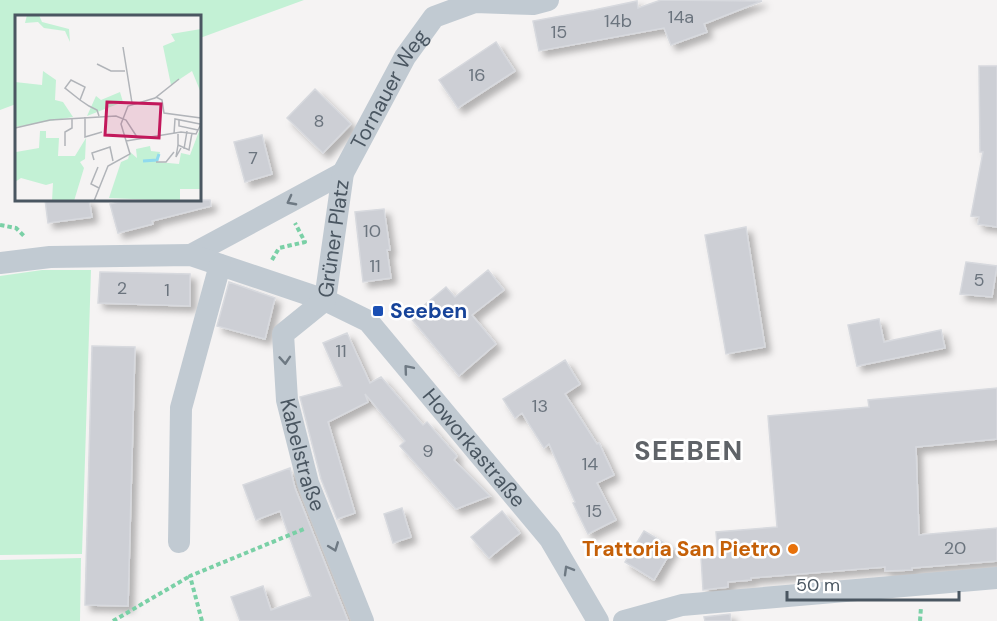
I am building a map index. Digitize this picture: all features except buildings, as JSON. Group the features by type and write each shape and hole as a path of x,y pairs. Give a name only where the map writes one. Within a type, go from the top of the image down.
{"street":[{"name":"Tornauer Weg","path":"343,173 405,57 434,16 475,1 533,4 548,0"},
{"name":"Grüner Platz","path":"190,255 343,173"},
{"name":"Grüner Platz","path":"0,263 45,258 190,255 325,300 343,173"},
{"path":"179,542 181,408 220,265"},
{"name":"Kabelstraße","path":"325,300 283,334 287,400 308,483 363,621"},
{"name":"Howorkastraße","path":"325,300 368,321 550,539 598,621"},
{"path":"624,621 682,605 997,578"}],"path":[{"path":"262,279 279,248 305,242 286,204"},
{"path":"113,621 190,576 324,521"},
{"path":"190,576 202,621"}],"green space":[{"path":"0,0 304,0 201,38 201,15 15,15 15,104 0,110"},
{"path":"42,270 91,270 82,554 0,555 0,276"},
{"path":"81,558 80,621 0,621 0,560"}],"place":[{"name":"Seeben","path":"378,311"},
{"name":"Trattoria San Pietro","path":"793,549"}],"district":[{"name":"SEEBEN","path":"689,451"}]}
